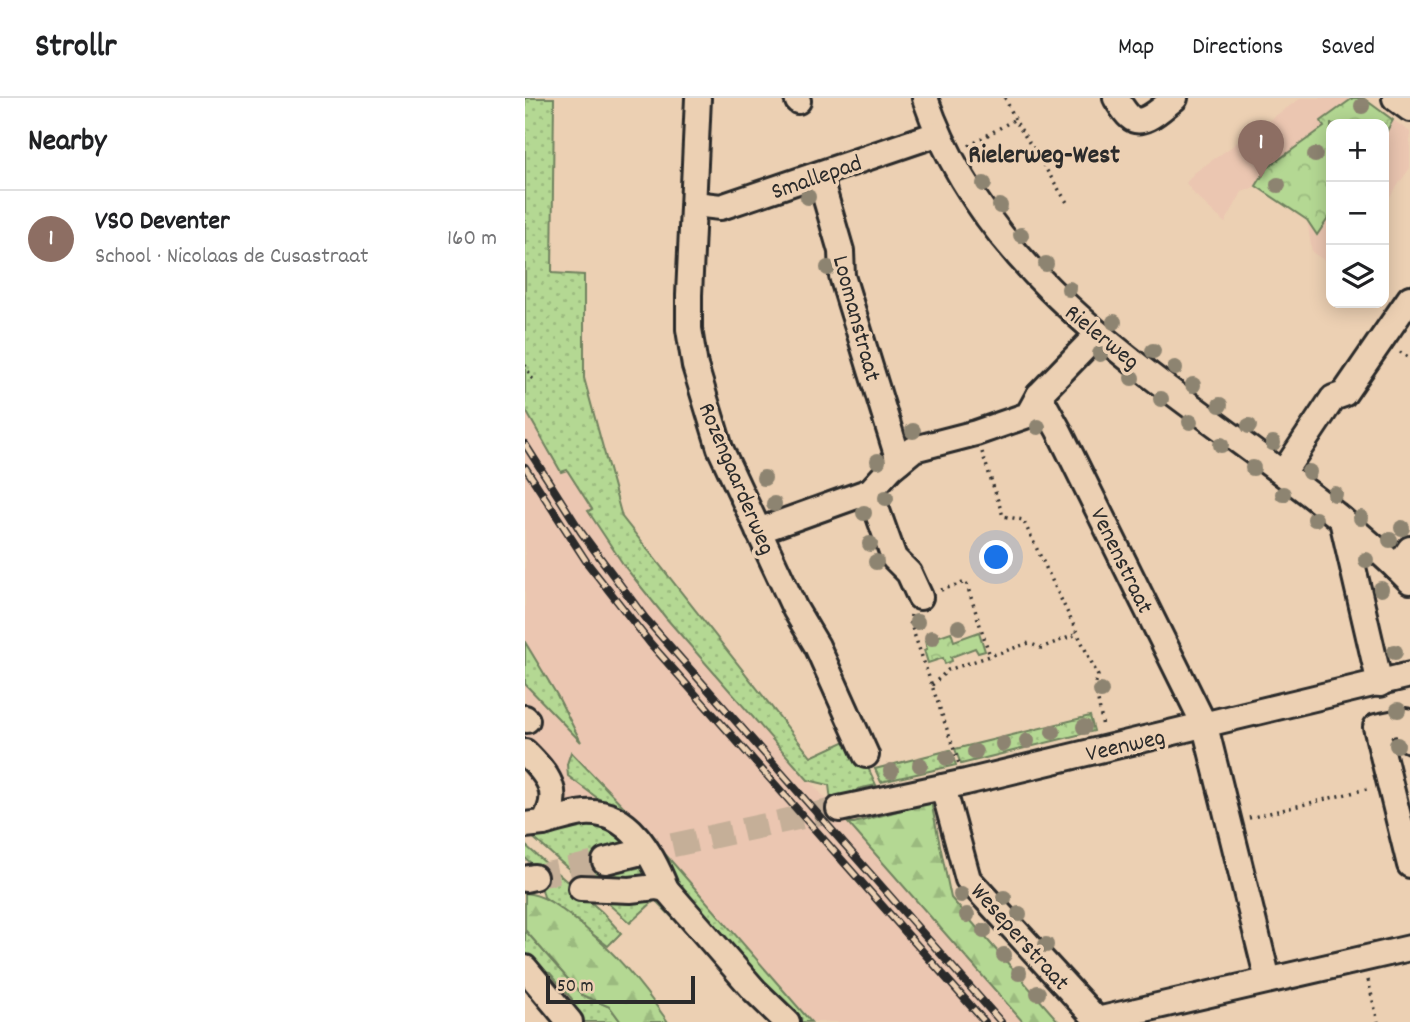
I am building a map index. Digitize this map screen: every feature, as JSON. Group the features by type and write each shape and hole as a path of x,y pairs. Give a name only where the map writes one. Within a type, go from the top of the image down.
{"street":[{"name":"Rozengaarderweg","path":"698,98 689,329 695,366 720,448 795,609 817,646 866,755"},
{"name":"Rielerweg","path":"925,98 937,134 950,157 1001,237 1035,277 1098,334 1406,566"},
{"path":"1116,98 1131,119 1140,121 1175,98"},
{"path":"1395,98 1410,109"},
{"name":"Smallepad","path":"694,205 722,207 937,134"},
{"name":"Loomanstraat","path":"819,176 841,251 842,276 899,461"},
{"path":"1283,473 1333,398 1344,394 1410,298"},
{"path":"758,531 870,491 914,449 976,433 1028,415 1039,395 1098,334"},
{"name":"Venenstraat","path":"1039,395 1205,726"},
{"path":"870,491 894,558 909,573 920,597"},
{"path":"1342,520 1380,684"},
{"name":"Veenweg","path":"839,809 954,785 1410,676"},
{"path":"1410,740 1406,720 1376,727 1410,865"},
{"path":"1205,726 1268,980"},
{"path":"525,752 547,777 552,789 553,803 549,814 534,824"},
{"name":"Weseperstraat","path":"954,785 968,879 1098,1021 1410,948"},
{"path":"534,824 583,813 602,813 634,833 656,864 666,889 755,991 787,1022"},
{"path":"605,861 637,853"},
{"path":"581,888 666,889"},
{"path":"525,968 570,1022"}],"path":[{"path":"1005,98 1015,119 1068,204"},
{"path":"950,157 1015,119"},
{"path":"525,365 534,382"},
{"path":"976,433 1003,516 1023,520 1098,676 1095,685 1107,749"},
{"path":"954,785 932,685 910,622 912,599 966,582 990,656"},
{"path":"932,685 948,670 1029,643 1041,648 1078,634"},
{"path":"1231,823 1389,783"},
{"path":"1363,960 1378,1022"}],"shaded area":[{"path":"1301,98 1363,98 1410,132 1410,168 1389,198 1389,119 1326,119 1326,262 1312,252 1307,220 1257,186 1242,192 1225,223 1186,183 1194,173"},
{"path":"525,409 561,472 567,469 592,509 588,511 625,567 666,618 1023,1022 775,1022 655,900 631,922 534,825 539,792 525,776"}],"green space":[{"path":"525,98 554,98 552,273 584,275 584,378 622,517 811,757 854,737 876,785 858,789 847,799 831,801 829,785 808,780 666,618 625,567 588,511 592,509 567,470 561,472 525,409"},
{"path":"1353,98 1363,98 1393,120 1389,127 1389,119 1326,119 1326,222 1317,235 1307,220 1256,186 1267,168 1324,127 1321,121"},
{"path":"951,632 954,641 979,632 985,651 978,653 975,648 951,657 952,661 945,664 943,658 928,663 924,650 927,649 925,641"},
{"path":"525,642 557,695 581,742 525,684"},
{"path":"1090,716 1094,731 961,764 955,749"},
{"path":"950,750 956,765 881,782 875,769"},
{"path":"571,752 626,809 811,1022 795,1022 604,803 568,776 567,764"},
{"path":"931,802 951,898 1059,1022 1023,1022 848,823"},
{"path":"583,822 602,825 637,844 640,846 653,876 692,927 736,978 785,1022 775,1022 655,900 630,923 529,834","holes":["637,844 642,867 606,875 601,852"]},
{"path":"525,845 602,912 621,933 608,946 544,897 536,867 525,858"},
{"path":"525,893 540,896 553,903 591,933 626,968 668,1022 621,1022 610,1007 582,995 525,930"},
{"path":"525,930 582,995 610,1007 621,1022 583,1022 572,1010 572,999 550,973 540,972 525,955"}],"tunnel":[{"path":"637,853 839,809"},
{"path":"534,877 605,861"}],"railway":[{"path":"525,444 581,532 645,618 1001,1022"},
{"path":"525,467 588,564 650,643 985,1022"}],"place":[{"name":"VSO Deventer","path":"1261,178"}],"district":[{"name":"Rielerweg-West","path":"1044,153"}]}
